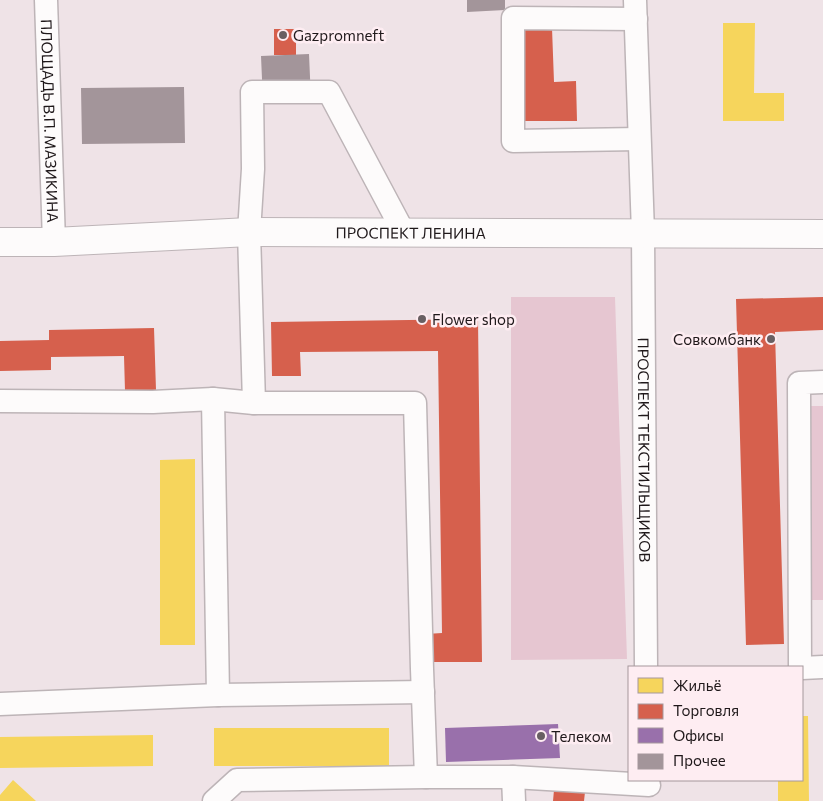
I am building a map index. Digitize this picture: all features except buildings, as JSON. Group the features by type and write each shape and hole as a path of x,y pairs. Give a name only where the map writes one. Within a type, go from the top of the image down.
{"main road":[{"name":"ПРОСПЕКТ ЛЕНИНА","path":"0,242 54,242 249,232 823,234"}],"street":[{"name":"ПЛОЩАДЬ В.П. МАЗИКИНА","path":"46,0 54,242"},
{"name":"ПРОСПЕКТ ТЕКСТИЛЬЩИКОВ","path":"636,9 643,233 646,666"},
{"path":"636,9 513,18 513,141 640,139"},
{"path":"254,403 249,232 253,169 252,92 329,92 404,233"},
{"path":"801,666 799,383 823,382"},
{"path":"212,399 218,695"},
{"path":"0,401 154,402 212,399 254,403 415,403 426,777"},
{"path":"803,668 823,667"},
{"path":"0,704 218,695 423,692"},
{"path":"513,777 514,801"},
{"path":"214,801 237,780 513,777 650,789"}],"shaded area":[{"path":"511,297 615,297 627,659 511,660"},
{"path":"808,406 823,406 823,600 808,600"}],"place":[{"name":"Gazpromneft","path":"283,35"},
{"name":"Flower shop","path":"422,319"},
{"name":"Совкомбанк","path":"771,339"},
{"name":"Телеком","path":"541,736"}]}
